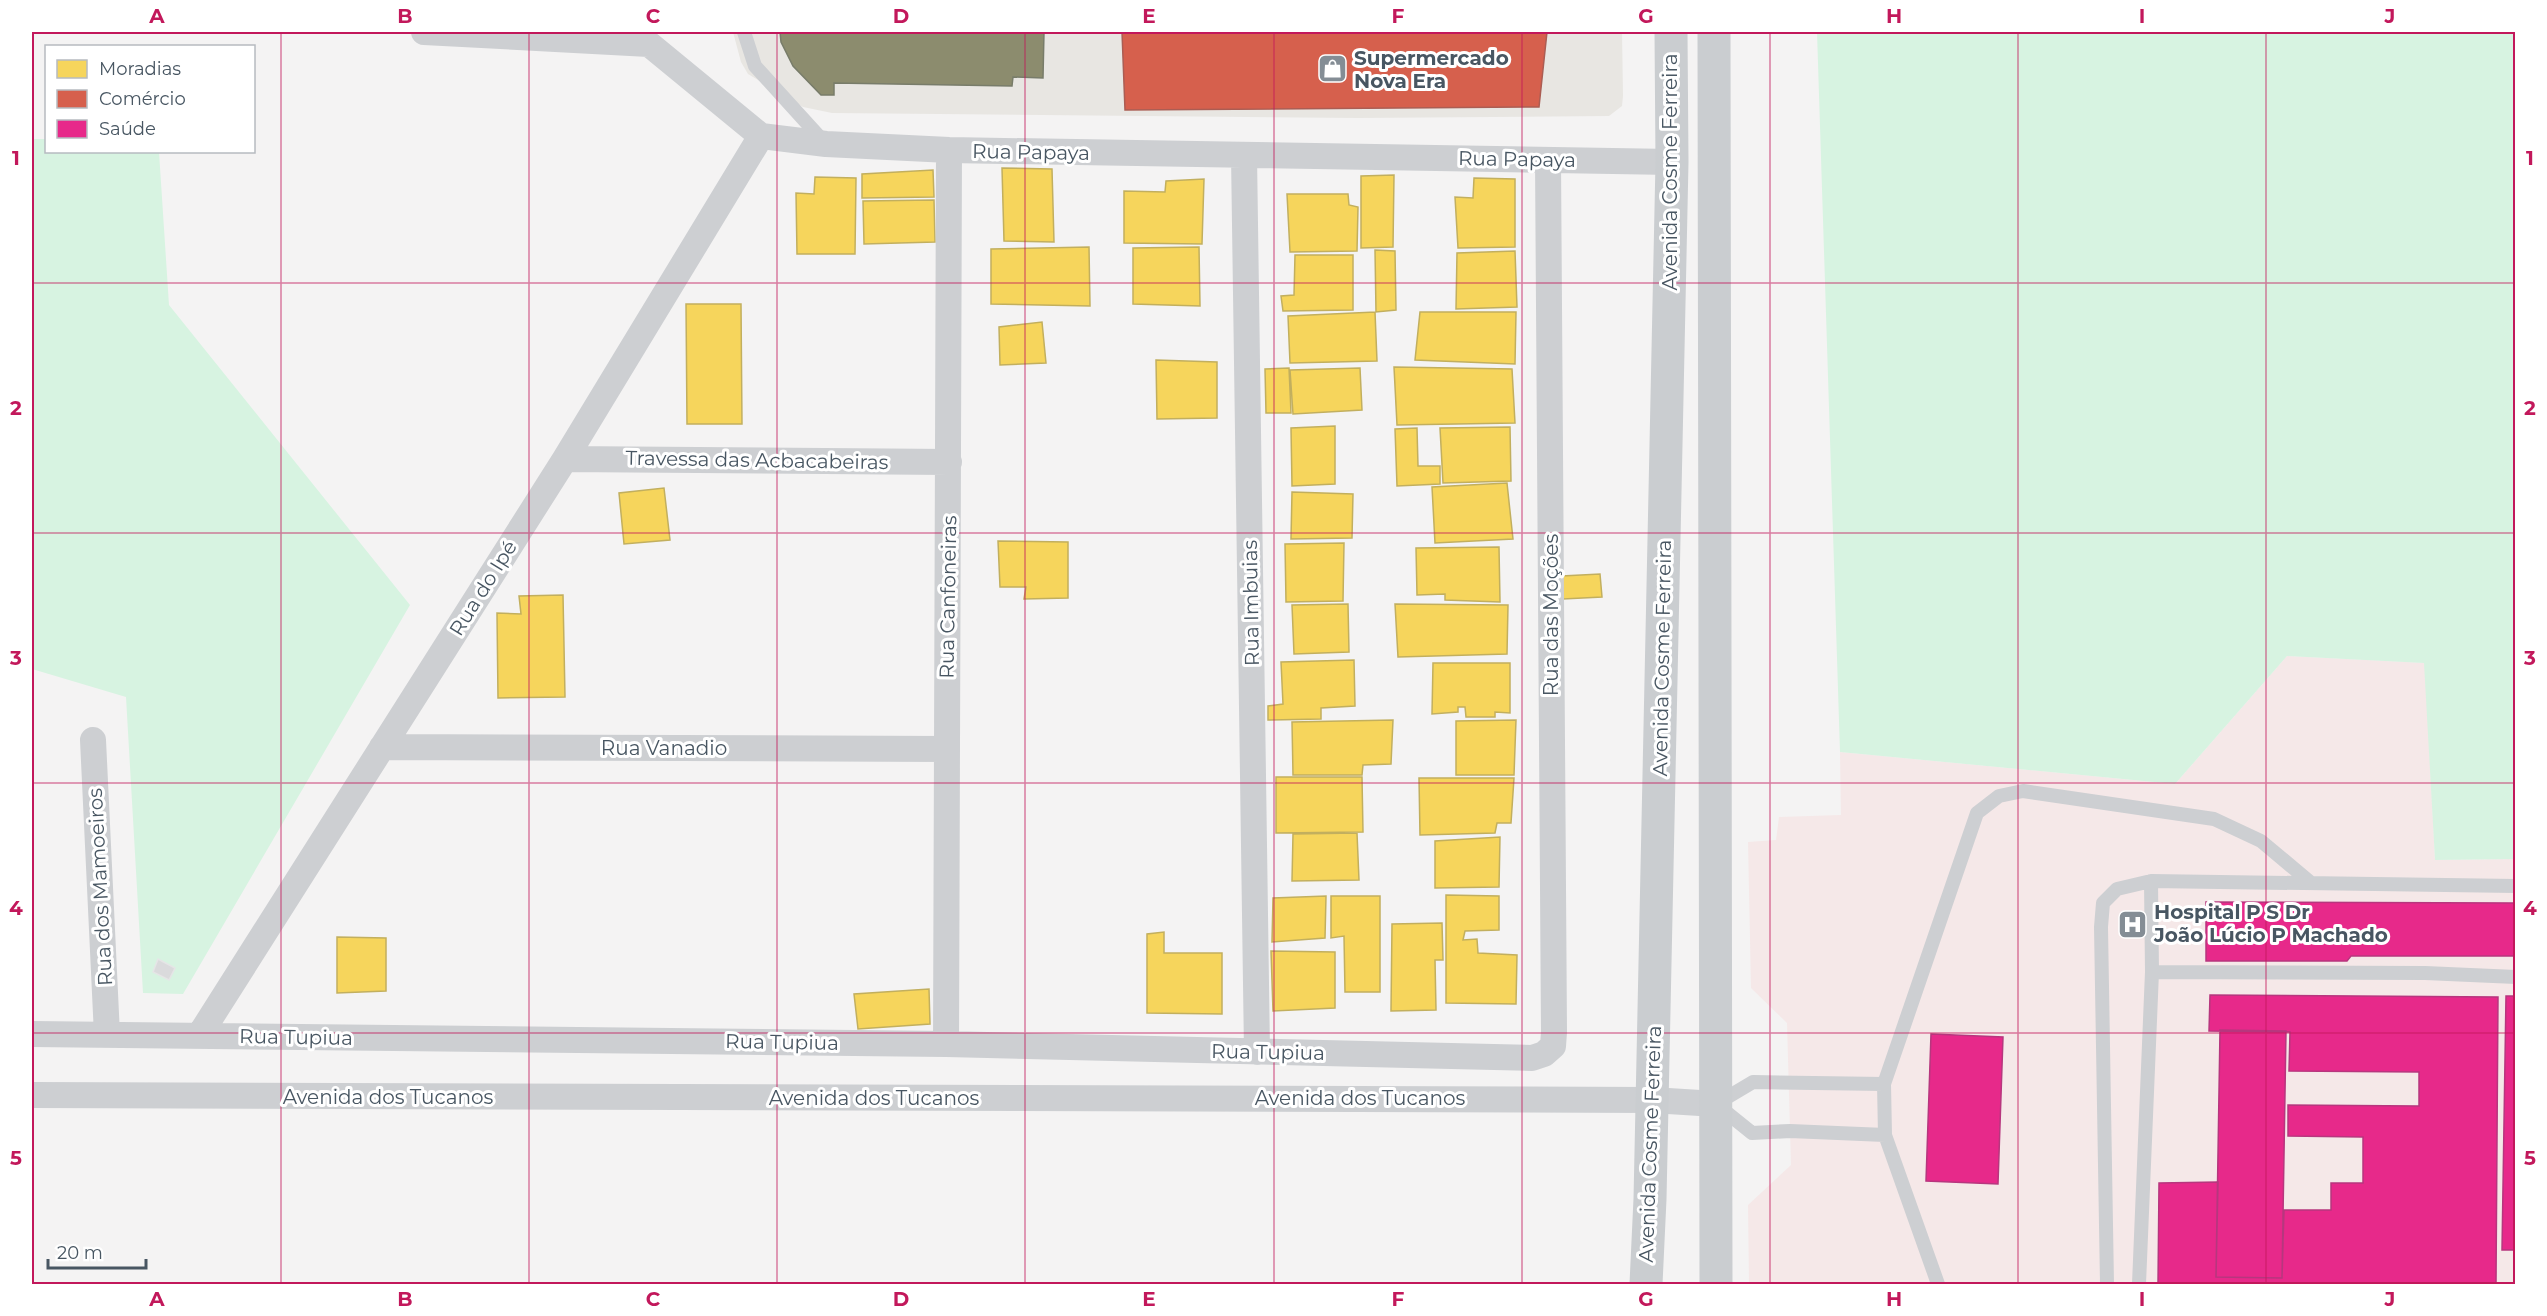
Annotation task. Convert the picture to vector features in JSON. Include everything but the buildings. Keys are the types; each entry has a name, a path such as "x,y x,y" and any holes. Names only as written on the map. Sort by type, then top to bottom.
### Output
{"main road":[{"name":"Avenida Cosme Ferreira","path":"1646,1284 1672,162 1671,32"},
{"path":"1714,32 1716,1104 1714,1205 1716,1284"}],"street":[{"path":"424,32 649,38 761,136"},
{"name":"Rua Papaya","path":"761,136 826,144 948,150 1672,162"},
{"name":"Rua do Ipé","path":"199,1036 565,459 761,136"},
{"name":"Rua Canfoneiras","path":"946,1044 948,150"},
{"name":"Rua Imbuias","path":"1244,155 1257,1052"},
{"name":"Rua das Moções","path":"1532,1058 1544,1054 1553,1046 1554,1032 1548,160"},
{"name":"Travessa das Acbacabeiras","path":"565,459 949,462"},
{"name":"Rua dos Mamoeiros","path":"93,740 107,1035"},
{"name":"Rua Vanadio","path":"382,747 946,749"},
{"name":"Rua Tupiua","path":"32,1034 946,1044 1532,1058"},
{"name":"Avenida dos Tucanos","path":"32,1095 1652,1100 1716,1104"}],"lane":[{"path":"744,32 755,66 826,144"},
{"path":"1938,1284 1885,1135 1884,1084 1977,813 1999,796 2023,791 2214,819 2261,841 2310,882"},
{"path":"2139,1284 2152,972 2151,881"},
{"path":"2108,1284 2103,903 2117,889 2151,881 2516,886"},
{"path":"2152,972 2425,973 2516,977"},
{"path":"1884,1084 1753,1082 1716,1104 1752,1133 1790,1131 1885,1135"}],"shaded area":[{"path":"733,32 1622,32 1623,96 1622,106 1609,116 1358,118 832,113 803,107 748,74 741,62"},
{"name":"Hospital P S Dr João Lúcio P Machado","path":"2287,656 2425,663 2435,860 2515,859 2515,1284 1749,1284 1748,1205 1791,1165 1787,1023 1751,988 1748,842 1776,840 1779,817 1841,815 1840,752 2175,784"}],"green space":[{"path":"1817,32 2515,32 2515,859 2435,860 2424,663 2287,656 2175,784 1840,752"},
{"path":"32,139 45,139 45,153 159,153 169,305 410,605 183,994 143,993 126,697 32,669"}],"place":[{"name":"Supermercado Nova Era","path":"1333,69"},
{"name":"Hospital P S Dr João Lúcio P Machado","path":"2133,924"}]}
